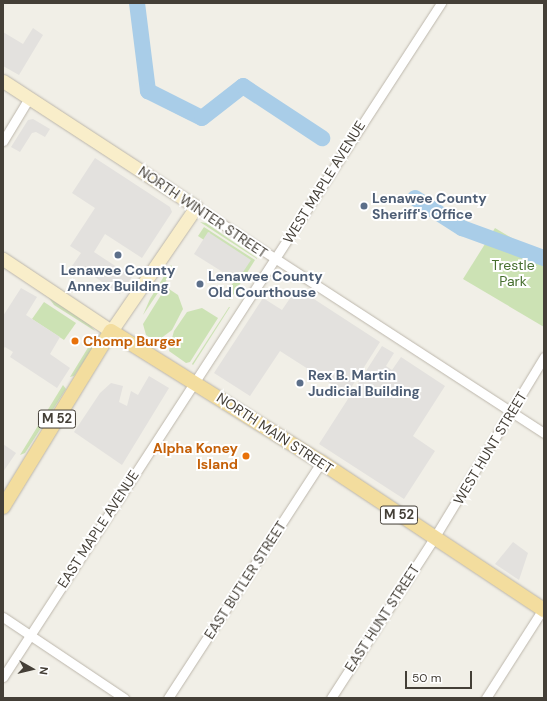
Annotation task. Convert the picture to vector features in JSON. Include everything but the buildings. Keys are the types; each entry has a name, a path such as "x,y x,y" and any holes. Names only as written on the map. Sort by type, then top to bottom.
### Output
{"main road":[{"name":"NORTH MAIN STREET","path":"111,331 194,381 322,462 544,610"},
{"name":"M 52","path":"3,507 111,331"}],"street":[{"name":"WEST MAPLE AVENUE","path":"194,381 275,260 441,3"},
{"name":"NORTH WINTER STREET","path":"3,81 275,260 544,433"},
{"path":"3,141 29,98"},
{"path":"111,331 196,207"},
{"name":"NORTH MAIN STREET","path":"3,259 111,331"},
{"name":"WEST HUNT STREET","path":"434,538 512,412 544,357"},
{"name":"EAST MAPLE AVENUE","path":"3,677 194,381"},
{"name":"EAST BUTLER STREET","path":"168,698 322,462"},
{"name":"EAST HUNT STREET","path":"331,698 434,538"},
{"path":"486,698 544,610"},
{"path":"3,617 124,698"}],"green space":[{"path":"200,222 206,223 257,259"},
{"path":"204,227 255,260 230,300 224,296 235,280 237,281 209,232 204,240 198,236"},
{"name":"Trestle Park","path":"495,228 544,257 544,327 463,279"},
{"path":"171,265 174,269 143,315 150,299"},
{"path":"166,287 178,295 183,309 172,330 156,342 146,335 143,324"},
{"path":"49,298 89,324 95,331 54,305"},
{"path":"44,302 76,323 64,340 32,319"},
{"path":"230,307 193,365 192,364"},
{"path":"202,308 218,318 190,362 186,363 169,351 174,331 187,312"},
{"path":"89,346 93,348 74,376 70,377"},
{"path":"63,385 66,389 25,453 20,455"}],"shaded area":[{"path":"33,28 43,35 19,75 3,66 3,32 23,44"},
{"path":"33,119 50,129 45,137 36,132 32,133 20,152 11,147 28,120"},
{"path":"95,158 170,207 172,212 142,258 105,234 94,252 132,277 120,294 86,271 72,266 81,253 70,246 95,208 72,193"},
{"path":"208,232 251,260 237,281 194,254"},
{"path":"21,288 37,297 26,315 60,337 50,354 70,368 57,388 10,357 13,352 5,347 3,349 3,316"},
{"path":"297,288 380,342 347,394 280,351 250,396 214,373 263,298 282,310"},
{"path":"382,346 394,353 386,366 392,370 401,357 445,386 413,436 435,451 404,499 319,444"},
{"path":"149,376 169,388 122,465 74,432 100,393 111,383 123,386 119,402 127,406 131,391 138,395"},
{"path":"3,444 16,453 3,472"},
{"path":"513,542 528,553 519,580 495,564"}],"waterway":[{"path":"137,3 148,91 202,118 243,86 322,138"},
{"path":"415,198 462,228 544,258"}],"place":[{"name":"Lenawee County Sheriff's Office","path":"364,206"},
{"name":"Lenawee County Annex Building","path":"118,255"},
{"name":"Lenawee County Old Courthouse","path":"200,284"},
{"name":"Chomp Burger","path":"75,341"},
{"name":"Rex B. Martin Judicial Building","path":"300,383"},
{"name":"Alpha Koney Island","path":"246,456"}]}
